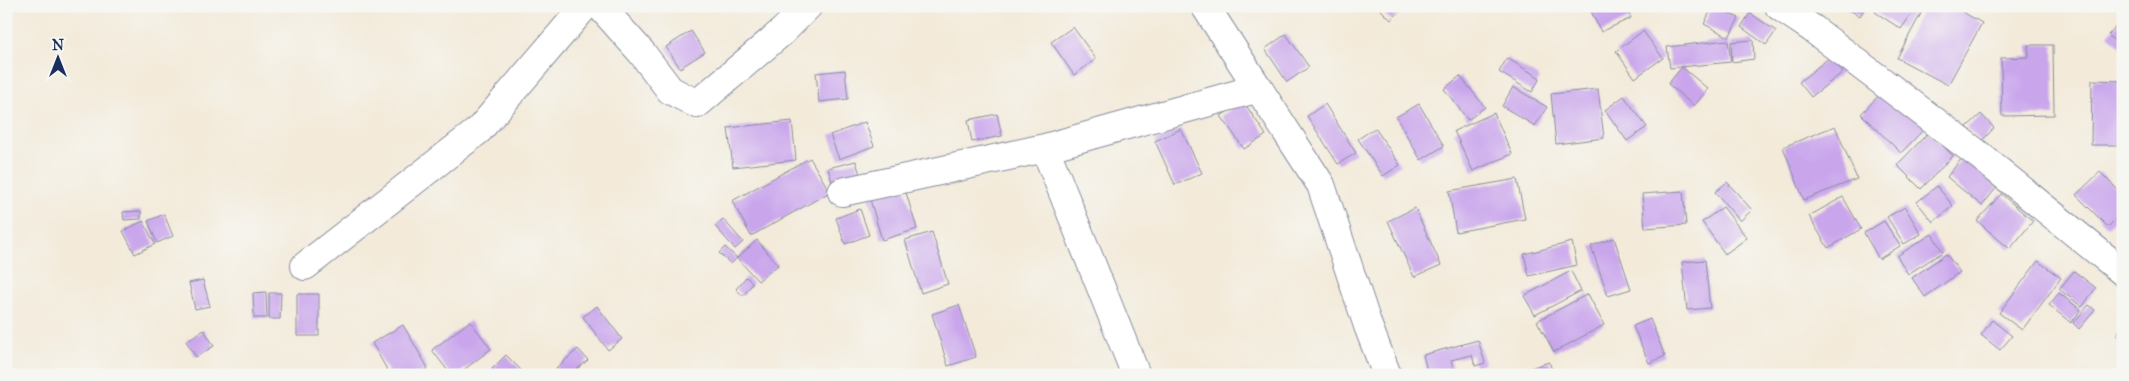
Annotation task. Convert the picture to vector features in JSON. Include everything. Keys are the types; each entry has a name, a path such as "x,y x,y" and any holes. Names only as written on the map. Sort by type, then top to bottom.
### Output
{"street":[{"path":"306,266 478,130 585,6"},
{"path":"600,6 642,53 670,90 697,104 783,31 808,6"},
{"path":"1205,6 1321,185 1368,326 1387,375"},
{"path":"1779,6 1813,29 1979,156 2123,272"},
{"path":"842,192 1045,148 1259,88"},
{"path":"1045,148 1136,375"}],"building":[{"path":"1377,6 1405,6 1391,20"},
{"path":"1596,6 1625,6 1631,18 1601,32 1590,9"},
{"path":"1713,6 1739,18 1729,37 1704,24"},
{"path":"1843,6 1866,6 1860,16"},
{"path":"1879,6 1917,6 1901,29 1875,12"},
{"path":"1925,6 1952,6 1982,23 1948,85 1897,58"},
{"path":"1750,13 1776,31 1766,45 1741,27"},
{"path":"2123,19 2123,48 2108,35"},
{"path":"1073,27 1096,59 1074,75 1051,42"},
{"path":"691,31 705,52 680,68 666,47"},
{"path":"1643,31 1663,58 1635,78 1616,51"},
{"path":"1286,34 1309,67 1287,82 1265,49"},
{"path":"1728,40 1731,62 1670,68 1667,47"},
{"path":"1753,40 1754,59 1732,62 1731,42"},
{"path":"2028,45 2053,45 2054,115 2002,116 2001,58 2029,57"},
{"path":"1830,57 1843,72 1811,97 1799,82"},
{"path":"1507,58 1540,78 1532,92 1499,72"},
{"path":"1682,67 1708,89 1694,106 1668,84"},
{"path":"845,70 848,99 819,102 816,73"},
{"path":"1460,76 1485,107 1468,120 1444,89"},
{"path":"2092,80 2123,81 2123,145 2091,145"},
{"path":"1513,87 1547,107 1535,126 1502,106"},
{"path":"1887,87 1927,126 1901,153 1861,114"},
{"path":"1598,89 1604,138 1556,144 1551,94"},
{"path":"1624,96 1647,127 1627,141 1605,110"},
{"path":"1243,101 1266,135 1244,149 1221,116"},
{"path":"1325,104 1356,153 1338,164 1307,116"},
{"path":"1419,104 1444,146 1421,160 1396,117"},
{"path":"1494,113 1512,154 1473,171 1454,131"},
{"path":"997,114 1002,136 972,142 968,120"},
{"path":"1981,114 1994,128 1981,142 1967,127"},
{"path":"792,121 796,160 733,167 728,128"},
{"path":"865,122 874,146 839,159 830,135"},
{"path":"1835,126 1857,179 1804,200 1783,147"},
{"path":"1375,128 1400,165 1383,176 1358,139"},
{"path":"1181,129 1202,173 1175,185 1155,141"},
{"path":"1929,132 1953,156 1921,189 1897,165"},
{"path":"810,158 830,192 751,236 732,201"},
{"path":"1962,158 1997,187 1982,206 1947,177"},
{"path":"856,161 860,175 832,182 828,168"},
{"path":"2100,172 2123,195 2123,212 2108,227 2076,195"},
{"path":"1517,179 1525,219 1456,232 1449,191"},
{"path":"1727,182 1752,210 1740,221 1715,192"},
{"path":"904,186 917,229 882,240 869,196"},
{"path":"1937,186 1953,206 1933,222 1917,202"},
{"path":"1683,191 1686,225 1645,228 1642,194"},
{"path":"2001,194 2033,221 2010,249 1977,221"},
{"path":"1843,197 1861,229 1828,248 1809,216"},
{"path":"1723,207 1747,238 1725,254 1702,222"},
{"path":"1905,207 1921,234 1904,244 1887,217"},
{"path":"1415,208 1441,265 1414,277 1388,221"},
{"path":"860,209 869,235 845,244 836,218"},
{"path":"141,211 141,219 124,220 123,212"},
{"path":"164,214 173,236 157,243 148,221"},
{"path":"723,219 743,242 735,249 715,226"},
{"path":"143,221 155,244 135,254 123,231"},
{"path":"1884,221 1900,246 1879,259 1864,233"},
{"path":"932,232 948,284 921,293 905,240"},
{"path":"1932,234 1943,252 1908,274 1897,256"},
{"path":"1614,238 1631,289 1608,296 1591,246"},
{"path":"757,240 778,265 758,281 737,258"},
{"path":"1572,242 1577,265 1529,276 1524,254"},
{"path":"725,247 737,258 731,264 719,253"},
{"path":"1946,254 1960,272 1925,297 1912,278"},
{"path":"1705,260 1710,308 1687,310 1682,262"},
{"path":"2038,261 2061,278 2022,330 1999,313"},
{"path":"1571,271 1581,291 1535,315 1524,296"},
{"path":"2074,271 2096,288 2082,307 2059,289"},
{"path":"746,277 753,283 743,296 736,289"},
{"path":"203,280 210,306 195,309 189,283"},
{"path":"266,292 267,318 254,318 253,293"},
{"path":"269,293 281,293 280,319 269,319"},
{"path":"2059,293 2081,310 2071,323 2049,305"},
{"path":"297,294 319,294 319,336 297,336"},
{"path":"1588,294 1604,325 1554,352 1537,321"},
{"path":"959,305 976,357 948,366 932,314"},
{"path":"2089,305 2095,310 2079,329 2073,323"},
{"path":"597,306 622,339 608,350 583,317"},
{"path":"1650,319 1665,356 1649,363 1633,326"},
{"path":"1992,320 2012,336 2000,350 1981,335"},
{"path":"470,321 491,349 457,375 451,375 432,350"},
{"path":"403,325 428,368 417,375 390,375 372,343"},
{"path":"2123,327 2123,341 2116,335"},
{"path":"204,330 214,346 196,357 186,341"},
{"path":"1478,340 1485,363 1475,366 1472,355 1451,360 1454,372 1442,375 1428,375 1423,355"},
{"path":"578,349 588,360 570,375 562,375 556,368"},
{"path":"506,355 526,375 498,375 492,369"},
{"path":"1549,362 1554,375 1519,375 1518,372"}]}
